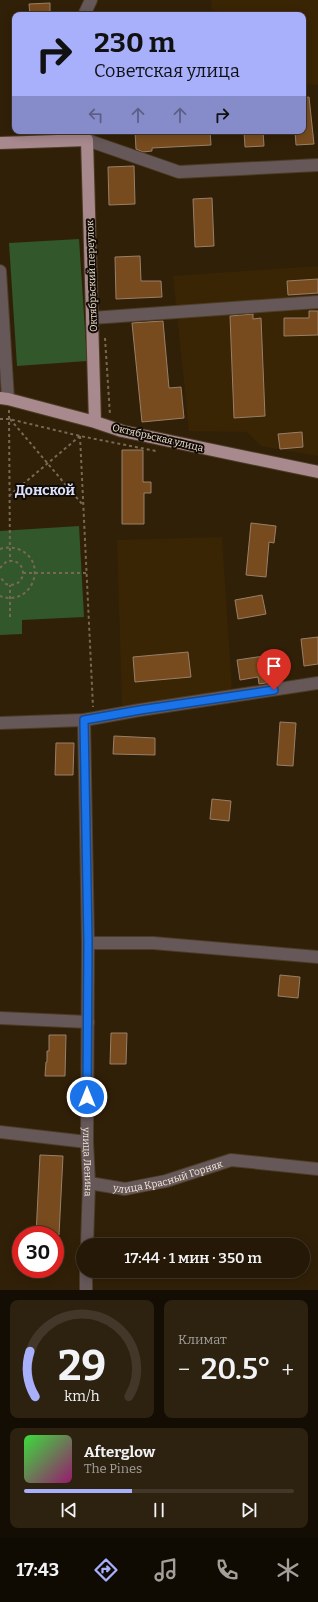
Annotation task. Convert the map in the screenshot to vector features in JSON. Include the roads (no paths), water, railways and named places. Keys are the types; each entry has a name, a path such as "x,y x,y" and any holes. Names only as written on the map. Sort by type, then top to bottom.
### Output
{"main road":[{"path":"0,144 87,135"},
{"name":"Октябрьский переулок","path":"87,135 98,317 95,422"},
{"name":"Октябрьская улица","path":"4,398 122,430 318,472"}],"street":[{"path":"85,12 91,0"},
{"path":"87,135 179,172 318,165"},
{"path":"0,271 4,398"},
{"path":"98,317 318,302"},
{"path":"0,723 89,719 318,683"},
{"name":"улица Ленина","path":"87,1238 89,1183 87,1142 89,719"},
{"path":"88,943 153,943 318,957"},
{"path":"0,1018 88,1022"},
{"path":"0,1132 87,1142"},
{"name":"улица Красный Горняк","path":"89,1183 125,1189 166,1180 232,1160 318,1169"},
{"path":"86,1278 86,1290"}],"district":[{"name":"Донской","path":"45,490"}]}
